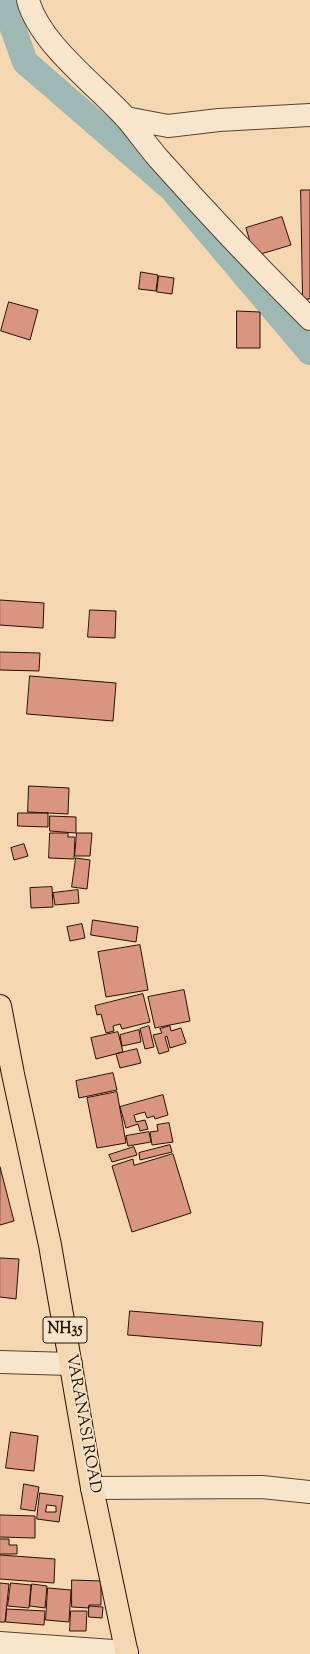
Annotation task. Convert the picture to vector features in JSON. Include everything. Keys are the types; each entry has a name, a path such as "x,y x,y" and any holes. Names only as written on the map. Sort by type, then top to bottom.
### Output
{"highway":[{"name":"VARANASI ROAD","path":"0,1006 50,1245 92,1488 127,1653"}],"street":[{"path":"28,0 31,10 46,37 126,118 163,163 269,278 310,319"},
{"path":"126,118 168,126 219,120 310,115"},
{"path":"0,1362 71,1364"},
{"path":"92,1488 262,1487 310,1492"},
{"path":"0,1643 127,1653"}],"building":[{"path":"301,190 310,190 310,299 303,299"},
{"path":"282,217 291,245 254,256 246,228"},
{"path":"141,272 158,275 156,291 139,289"},
{"path":"159,276 174,278 172,294 157,292"},
{"path":"9,302 38,310 30,340 1,331"},
{"path":"237,311 260,312 260,348 237,348"},
{"path":"0,600 44,603 43,628 0,625"},
{"path":"90,610 116,611 115,638 88,637"},
{"path":"0,652 40,653 39,671 0,670"},
{"path":"30,676 116,683 113,721 27,714"},
{"path":"29,786 69,788 68,814 28,812"},
{"path":"18,813 48,813 48,827 18,826"},
{"path":"50,816 76,817 76,833 50,831"},
{"path":"50,833 68,833 68,837 75,837 74,859 49,858"},
{"path":"77,833 92,833 90,856 75,856"},
{"path":"24,844 28,856 14,860 11,848"},
{"path":"76,858 90,860 87,889 72,887"},
{"path":"52,887 53,907 31,908 30,888"},
{"path":"78,890 79,903 55,905 53,893"},
{"path":"93,920 138,927 136,942 91,935"},
{"path":"82,924 85,938 70,941 67,927"},
{"path":"140,945 148,990 106,997 98,952"},
{"path":"184,990 190,1021 155,1028 148,997"},
{"path":"143,994 150,1022 122,1029 120,1024 113,1026 114,1031 106,1033 101,1014 97,1015 95,1006"},
{"path":"149,1026 154,1047 145,1049 140,1029"},
{"path":"170,1026 171,1031 181,1028 186,1043 170,1048 167,1036 165,1037 169,1051 159,1054 153,1035 162,1033 160,1029"},
{"path":"139,1030 141,1042 122,1046 120,1035"},
{"path":"118,1032 123,1052 96,1059 91,1038"},
{"path":"137,1049 141,1063 120,1068 116,1054"},
{"path":"113,1073 117,1090 79,1098 76,1081"},
{"path":"117,1092 126,1143 97,1148 87,1098"},
{"path":"163,1095 168,1115 155,1119 154,1116 147,1118 145,1112 134,1115 136,1122 145,1120 148,1129 140,1131 138,1124 126,1128 120,1107"},
{"path":"169,1123 173,1142 152,1145 150,1132 158,1131 157,1125"},
{"path":"149,1132 151,1142 128,1146 126,1136"},
{"path":"170,1145 172,1152 140,1160 139,1153"},
{"path":"134,1147 137,1155 112,1162 109,1155"},
{"path":"173,1154 191,1213 132,1232 112,1166 133,1159 134,1165"},
{"path":"0,1167 14,1221 0,1225"},
{"path":"0,1258 19,1259 16,1299 0,1297"},
{"path":"130,1311 263,1322 261,1346 128,1335"},
{"path":"11,1432 38,1436 34,1471 6,1468"},
{"path":"24,1484 39,1487 35,1511 21,1509"},
{"path":"40,1493 63,1496 59,1522 37,1519","holes":["47,1505 56,1506 56,1512 46,1512"]},
{"path":"0,1515 35,1516 35,1538 0,1537"},
{"path":"0,1539 9,1539 9,1545 17,1545 17,1554 0,1554"},
{"path":"0,1555 55,1559 54,1583 0,1579"},
{"path":"72,1580 101,1581 101,1605 89,1605 89,1608 72,1607"},
{"path":"0,1583 9,1584 5,1622 0,1622"},
{"path":"11,1583 31,1585 29,1608 8,1606"},
{"path":"32,1584 47,1586 45,1608 30,1606"},
{"path":"48,1588 71,1590 69,1622 46,1620"},
{"path":"89,1606 103,1607 102,1618 89,1617"},
{"path":"7,1609 45,1611 44,1625 6,1622"},
{"path":"71,1611 87,1611 86,1631 70,1631"}],"waterway":[{"path":"3,0 25,62 173,190 310,352"}]}
